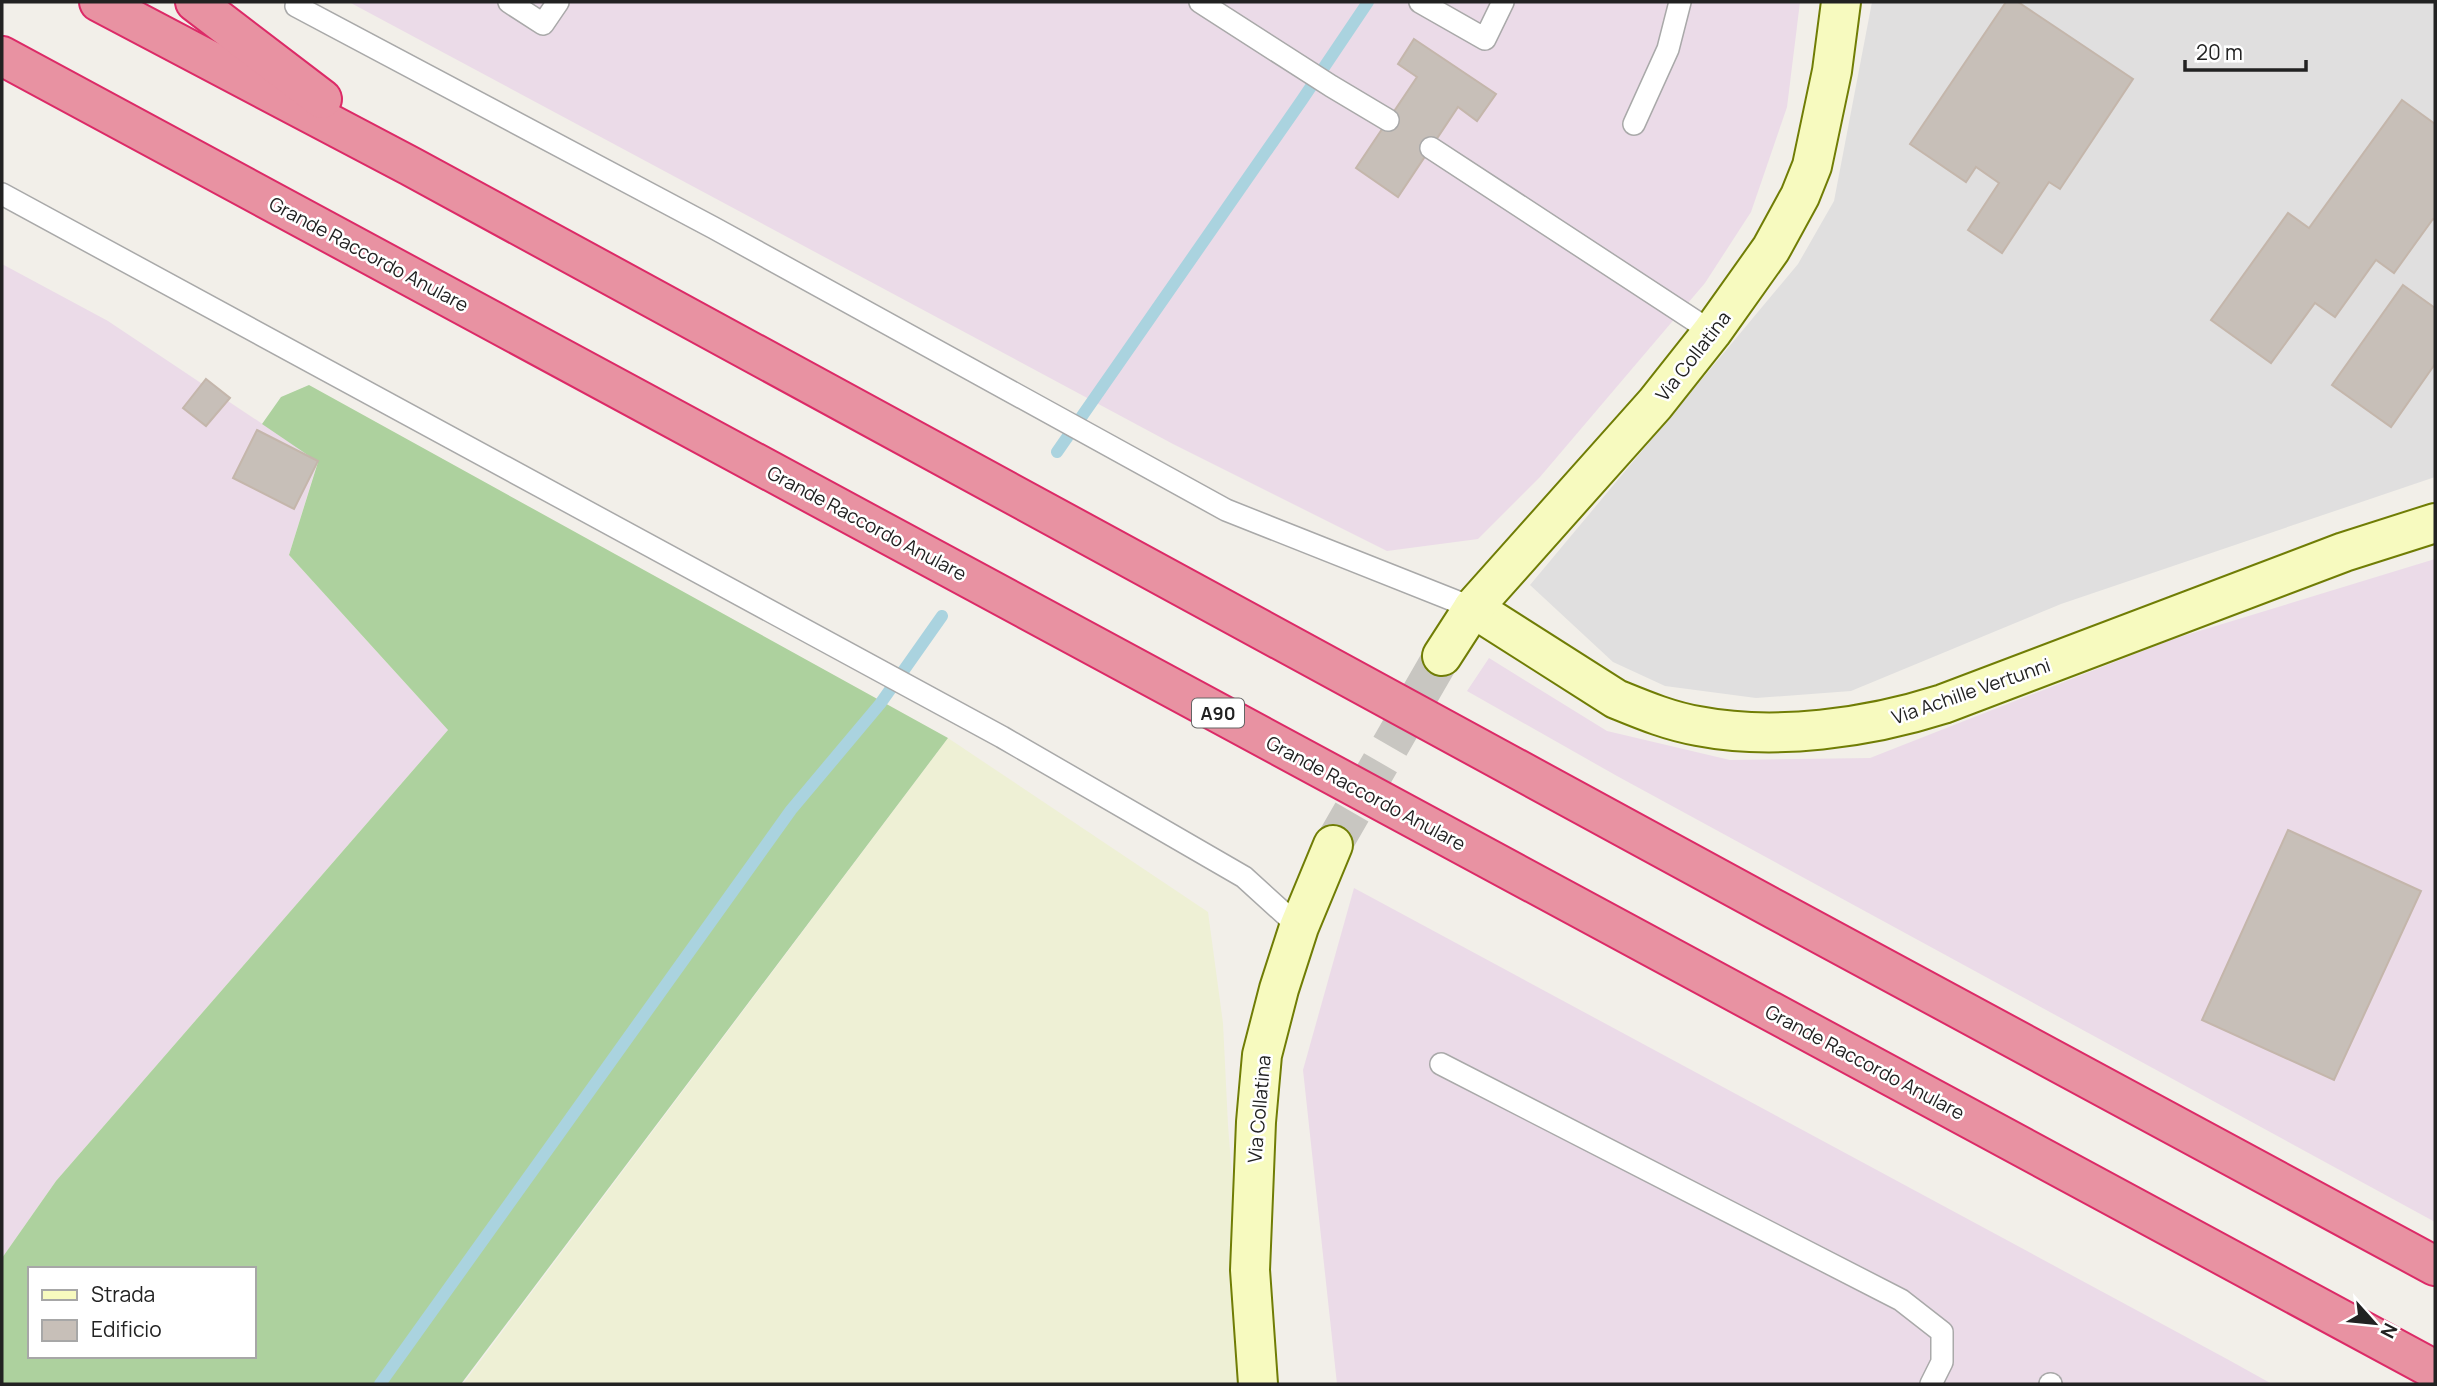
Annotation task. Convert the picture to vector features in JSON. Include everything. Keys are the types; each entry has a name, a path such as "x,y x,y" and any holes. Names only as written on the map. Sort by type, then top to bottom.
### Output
{"highway":[{"path":"99,2 410,166 1764,904 2435,1266"},
{"path":"195,2 410,166"},
{"name":"Grande Raccordo Anulare","path":"2,55 2435,1370"}],"street":[{"name":"Via Collatina","path":"1442,656 1473,608 1655,404 1759,268 1800,196 1812,166 1823,122 1841,2"},
{"name":"Via Achille Vertunni","path":"1473,608 1616,699 1642,710 1700,727 1790,732 1902,717 2344,552 2435,523"},
{"name":"Via Collatina","path":"1258,1384 1250,1270 1256,1122 1262,1055 1299,927 1333,845"}],"lane":[{"path":"509,2 543,24 558,2"},
{"path":"1200,2 1388,120"},
{"path":"1420,2 1485,39 1503,2"},
{"path":"1634,124 1668,49 1680,2"},
{"path":"296,6 714,228 1226,510 1473,608"},
{"path":"1431,148 1712,332"},
{"path":"2,194 1002,737 1244,877 1299,927"},
{"path":"1441,1065 1901,1300 1942,1332 1942,1362 1931,1384"}],"shaded area":[{"path":"349,2 1800,2 1787,107 1751,212 1705,283 1540,477 1478,539 1387,551 1173,444"},
{"path":"1872,2 2435,2 2435,477 2061,604 1851,691 1756,698 1665,686 1613,662 1530,585 1798,264 1834,201"},
{"path":"2,264 108,321 318,461 289,555 448,730 56,1181 2,1258"},
{"path":"2435,559 2435,1222 1617,776 1467,691 1489,658 1607,731 1730,760 1870,758 2173,639"},
{"path":"1354,888 2272,1384 1337,1384 1303,1070"}],"green space":[{"path":"309,385 948,738 461,1384 2,1384 2,1258 56,1181 448,730 289,555 318,462 262,424 281,397"},
{"path":"948,738 1208,912 1223,1023 1248,1384 463,1384"}],"building":[{"path":"2006,2 2018,2 2133,79 2060,189 2049,182 2002,253 1968,230 1999,183 1976,167 1966,182 1910,144"},
{"path":"1414,39 1496,94 1477,121 1458,107 1398,197 1356,168 1417,77 1398,64"},
{"path":"2402,100 2435,124 2435,220 2433,219 2394,273 2376,260 2335,317 2315,303 2271,363 2211,320 2288,213 2309,228"},
{"path":"2403,285 2435,308 2435,364 2391,427 2332,385"},
{"path":"206,379 230,398 206,426 183,408"},
{"path":"257,430 318,461 294,509 233,478"},
{"path":"2288,830 2421,891 2334,1080 2202,1020"}],"waterway":[{"path":"1057,452 1368,2"},
{"path":"380,1384 791,810 880,704 942,616"}],"tunnel":[{"path":"1333,845 1442,656"}]}
